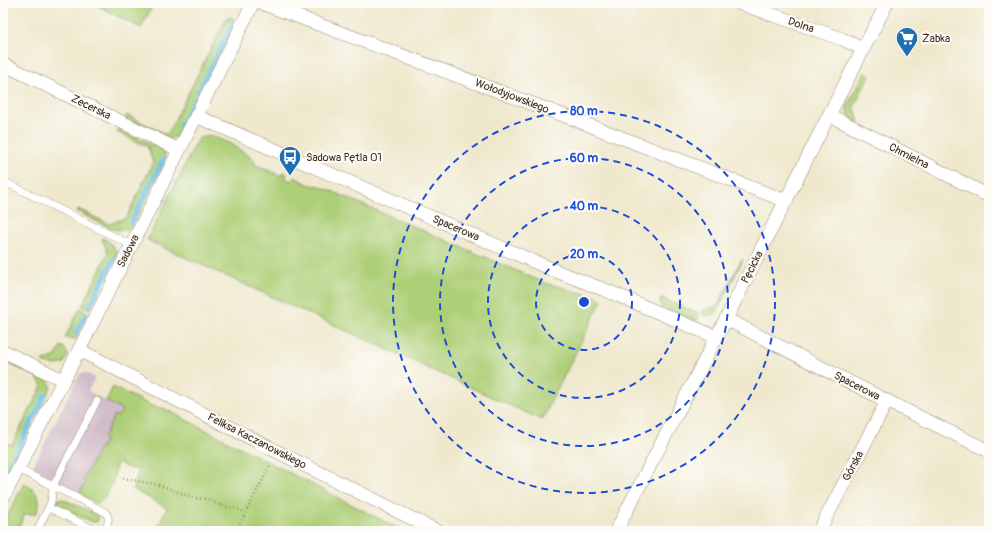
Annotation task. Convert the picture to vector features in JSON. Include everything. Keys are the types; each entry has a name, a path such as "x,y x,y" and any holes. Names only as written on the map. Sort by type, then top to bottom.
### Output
{"street":[{"name":"Sadowa","path":"3,498 253,3"},
{"name":"Wołodyjowskiego","path":"261,3 786,200"},
{"name":"Dolna","path":"739,3 842,39 863,49"},
{"name":"Pęcicka","path":"616,531 887,3"},
{"name":"Zecerska","path":"3,64 179,150"},
{"name":"Chmielna","path":"830,115 989,196"},
{"name":"Spacerowa","path":"196,116 556,271 587,282 716,337"},
{"name":"Spacerowa","path":"726,319 989,451"},
{"name":"Feliksa Kaczanowskiego","path":"79,350 431,530"},
{"path":"3,351 63,380"},
{"name":"Górska","path":"819,531 887,401"}],"lane":[{"path":"3,181 131,245"},
{"path":"37,531 49,508 53,486 97,401"},
{"path":"18,469 105,512 108,521 105,527 100,531"},
{"path":"49,508 97,531"}],"path":[{"path":"236,531 278,452"},
{"path":"123,478 159,485 194,498 208,499 220,505 238,509 246,513"}],"shaded area":[{"path":"80,373 86,373 95,378 88,391 122,410 118,417 115,415 103,438 105,440 83,480 86,482 80,493 32,468"}],"green space":[{"path":"92,3 154,3 141,28"},
{"path":"227,17 231,17 235,21 235,25 178,136 168,139 125,119 127,115 167,135"},
{"path":"865,73 870,75 854,106 859,121 857,124 850,117 847,107"},
{"path":"119,128 162,149 166,161 132,227 117,230 97,222 77,211 78,209 109,224 126,218 153,163 148,147 117,132"},
{"path":"209,135 231,144 255,160 254,164 281,176 283,172 287,174 285,178 292,181 294,177 310,185 320,186 545,283 594,296 602,300 542,420 147,240 198,139"},
{"path":"102,238 112,245 118,256 90,309 82,306 108,253"},
{"path":"742,259 743,260 716,313 705,316 702,314 703,311 718,305"},
{"path":"661,298 698,313 699,316 697,321 662,307 660,301"},
{"path":"80,308 89,313 76,339 65,338"},
{"path":"61,346 68,355 64,363 53,365 42,362 56,356"},
{"path":"3,360 45,379 50,383 51,387 3,483 3,441 12,445 42,386 36,376"},
{"path":"113,387 154,407 163,408 403,531 156,531 167,508 134,490 138,469 132,469 118,462 115,469 113,482 106,496 99,503 96,503 80,493 85,482 83,480 105,440 103,438 115,415 118,417 122,410 106,401"},
{"path":"24,483 38,496 39,503 36,514 25,514 17,531 3,531 3,525"},
{"path":"58,499 62,499 98,515 97,522 93,522 58,506"}],"waterway":[{"path":"198,92 233,24"},
{"path":"181,125 195,99"},
{"path":"131,223 163,160"},
{"path":"90,306 114,259"},
{"path":"76,333 85,316"},
{"path":"3,479 45,395"}],"place":[{"name":"Żabka","path":"907,58"},
{"name":"Sadowa Pętla 01","path":"290,176"}]}
